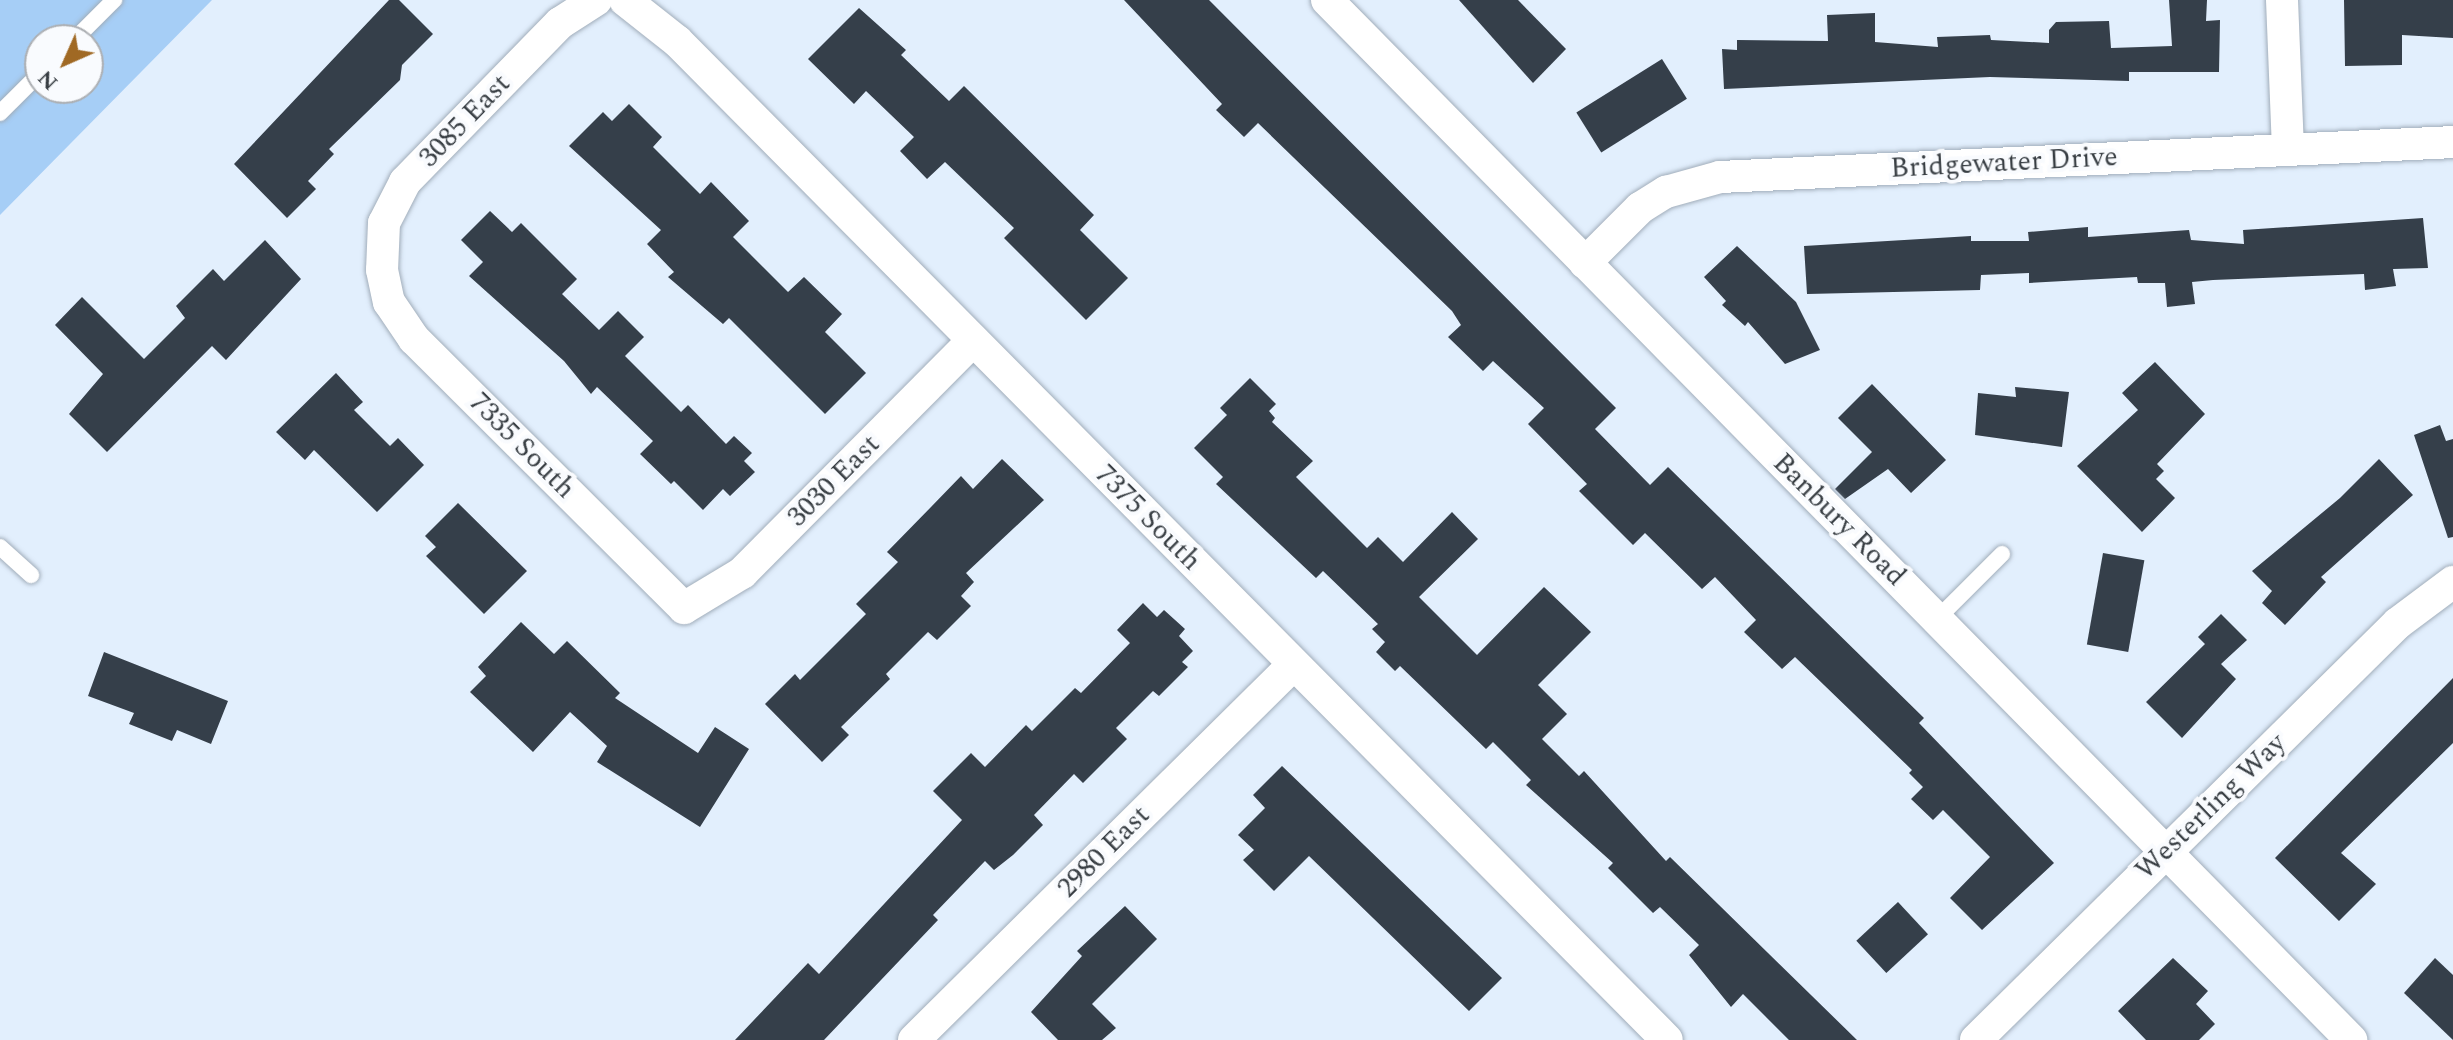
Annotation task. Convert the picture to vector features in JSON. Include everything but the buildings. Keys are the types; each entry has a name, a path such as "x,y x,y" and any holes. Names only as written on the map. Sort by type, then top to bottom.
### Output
{"street":[{"name":"3085 East","path":"382,270 384,223 405,182 560,23 596,0"},
{"name":"7375 South","path":"625,0 677,41 1667,1040"},
{"name":"Banbury Road","path":"1327,0 2351,1040"},
{"path":"2282,0 2288,149"},
{"name":"Bridgewater Drive","path":"1585,263 1640,208 1692,181 2453,142"},
{"name":"7335 South","path":"382,270 389,302 414,339 684,608"},
{"name":"3030 East","path":"684,608 742,573 973,340"},
{"name":"Westerling Way","path":"1976,1040 2398,623 2453,582"},
{"name":"2980 East","path":"927,1036 1293,665"}],"lane":[{"path":"90,24 114,0"},
{"path":"0,113 24,89"},
{"path":"0,547 31,575"},
{"path":"1937,619 2002,554"}],"shaded area":[{"path":"0,0 212,0 0,215"}]}
